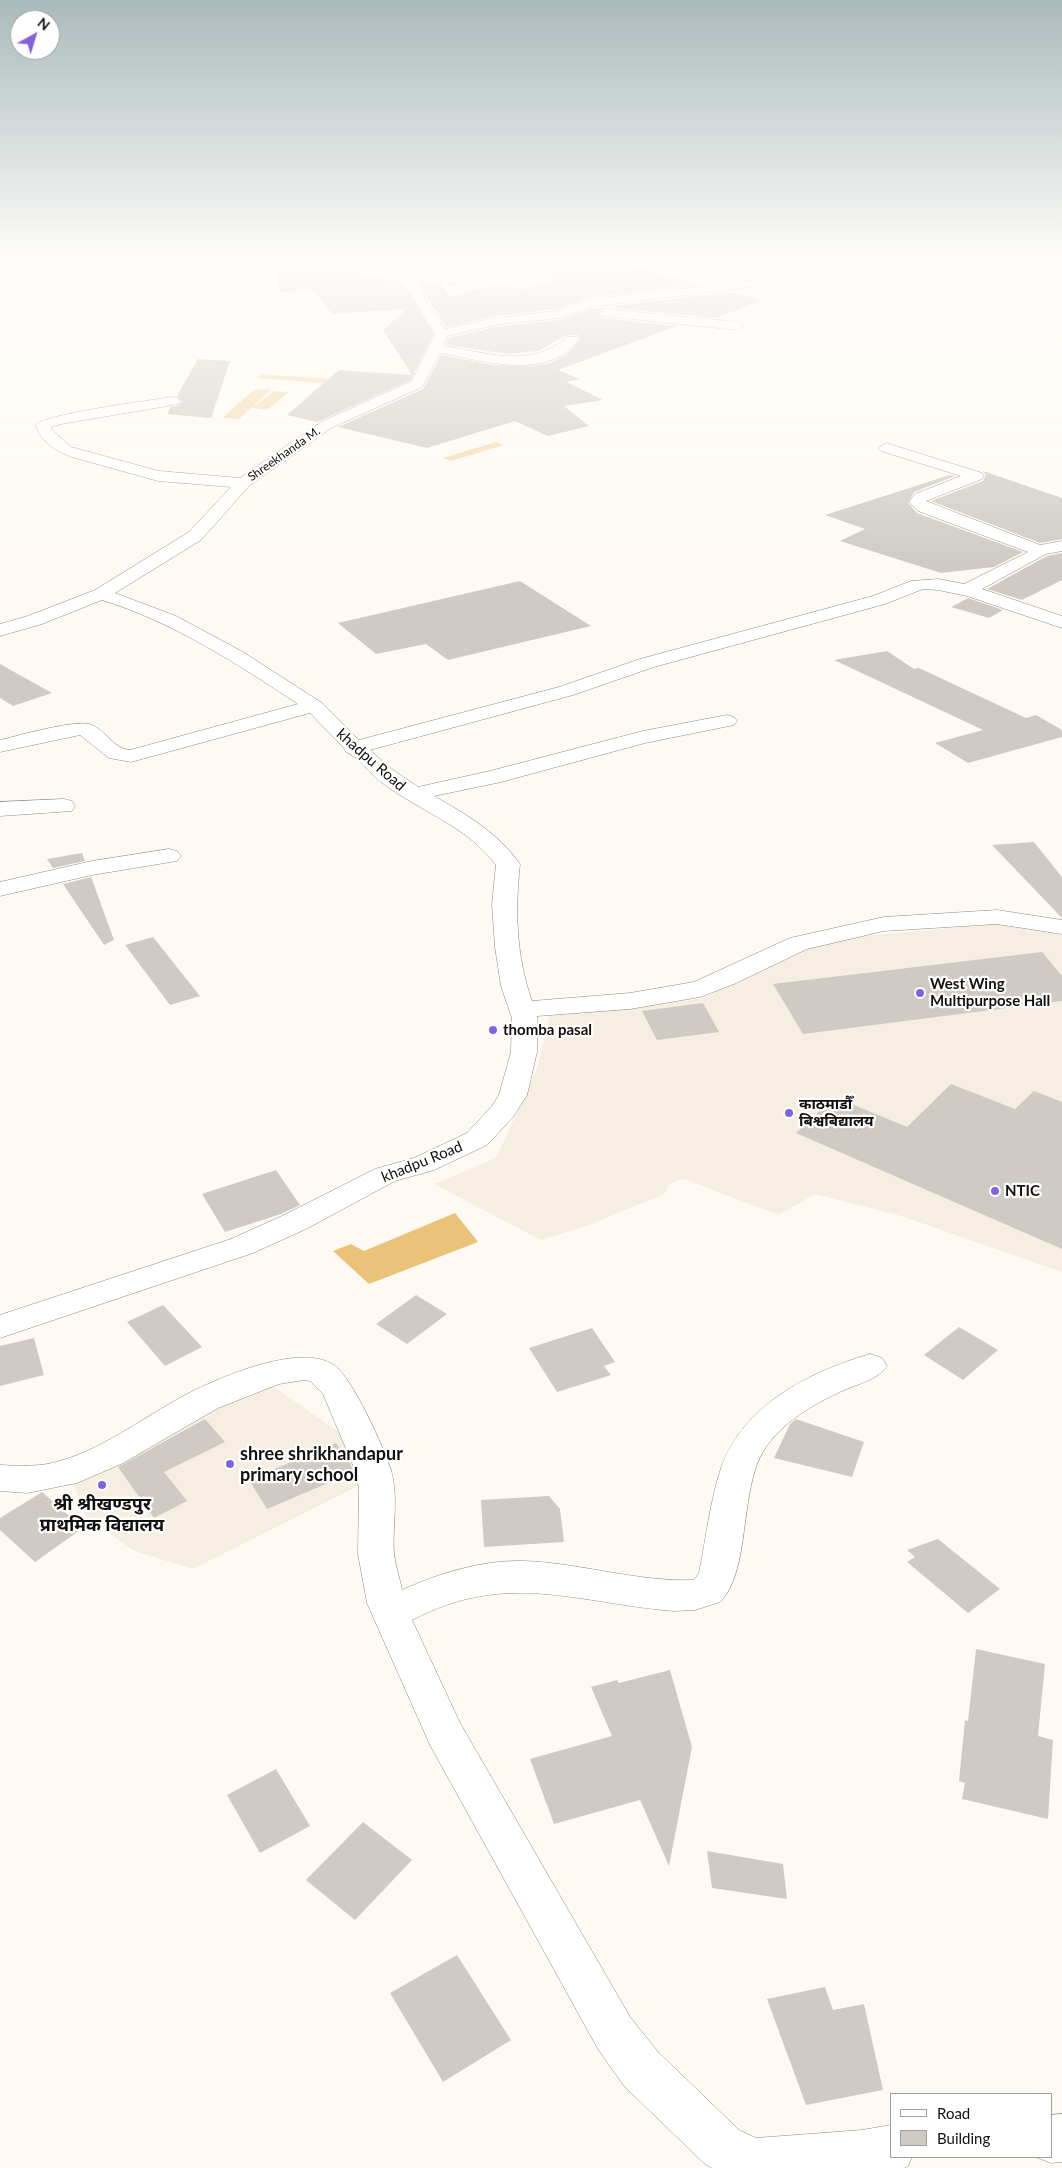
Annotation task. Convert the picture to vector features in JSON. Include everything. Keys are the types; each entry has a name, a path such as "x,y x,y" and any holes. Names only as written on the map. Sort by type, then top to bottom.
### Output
{"street":[{"name":"Shreekhanda M.","path":"0,630 35,620 101,594 196,536 244,483 326,425 417,384 427,365"},
{"path":"172,401 48,422 43,425 44,430 66,450 151,474 180,479 244,483"},
{"path":"886,448 976,476 921,497 917,502 924,508 1038,550 1062,546"},
{"path":"965,590 1033,556 1039,552 1038,550"},
{"path":"353,748 566,691 647,663 879,600 912,586 942,585 965,590 1062,622"},
{"name":"khadpu Road","path":"0,1327 170,1272 249,1244 385,1175 424,1164 477,1139 503,1111 513,1095 524,1052 523,1009 514,986 507,947 504,904 508,864 491,843 457,820 411,795 353,748 313,706 250,664 200,636 128,602 101,594"},
{"path":"0,746 83,728 89,731 113,754 121,757 132,756 313,706"},
{"path":"411,795 468,783 643,738 727,722"},
{"path":"0,809 64,806"},
{"path":"0,889 92,868 169,856"},
{"path":"523,1009 630,1001 700,989 725,980 800,943 884,924 997,917 1062,927"},
{"path":"390,1613 420,1597 463,1582 524,1576 566,1580 641,1593 690,1597 708,1591 718,1574 739,1466 754,1438 787,1407 802,1396 870,1366"},
{"path":"0,1478 27,1480 65,1474 111,1454 206,1399 258,1378 296,1370 314,1370 322,1373 336,1388 373,1470 377,1489 377,1562 384,1594 390,1613 444,1733 614,2033 640,2069 722,2147 746,2166 862,2154 890,2149"}],"shaded area":[{"path":"260,374 360,381 358,386 257,378"},
{"path":"255,389 271,390 239,419 222,418"},
{"path":"274,391 289,392 267,410 252,408"},
{"path":"496,442 504,445 451,461 443,458"},
{"name":"काठमाडौँ बिश्वबिद्यालय","path":"995,924 1062,935 1062,1272 901,1216 815,1194 779,1215 684,1179 677,1180 669,1185 664,1194 589,1225 541,1240 434,1184 496,1158 537,1069 550,1016 699,999 830,939"},
{"path":"455,1213 478,1242 369,1284 333,1251 351,1244 364,1251"},
{"name":"shree shrikhandapur primary school","path":"270,1384 346,1437 362,1484 193,1569 134,1551 85,1515 73,1481 136,1446"}],"building":[{"path":"194,365 229,365 211,418 167,414 171,407 178,406 182,402 177,396"},
{"path":"406,365 418,365 411,380 317,422 287,415 339,370 412,375"},
{"path":"436,365 571,365 558,370 580,379 567,382 603,400 564,406 589,426 548,436 515,421 427,448 338,427 423,389"},
{"path":"983,471 1062,498 1062,539 1040,543 931,501 983,481 986,475"},
{"path":"950,475 955,476 914,492 908,503 917,513 1023,552 994,567 941,573 840,541 865,529 825,515"},
{"path":"1062,553 1062,580 1022,600 987,589 1047,556"},
{"path":"520,581 591,626 448,660 426,644 376,654 338,623"},
{"path":"968,598 1003,610 989,618 951,607"},
{"path":"887,651 914,669 919,668 1026,718 1036,715 1062,730 1062,737 968,763 935,743 983,730 834,660"},
{"path":"0,664 52,693 13,706 0,698"},
{"path":"1034,842 1062,877 1062,918 992,845"},
{"path":"82,853 85,861 53,868 47,859"},
{"path":"91,877 114,940 104,945 63,884"},
{"path":"153,937 200,996 170,1005 125,945"},
{"name":"West Wing Multipurpose Hall","path":"1042,952 1062,976 1062,1001 803,1034 773,984"},
{"path":"703,1003 719,1032 657,1040 642,1011"},
{"name":"NTIC","path":"951,1084 1015,1109 1034,1091 1062,1102 1062,1249 796,1133 835,1097 907,1127"},
{"path":"276,1170 300,1205 281,1214 225,1232 202,1194"},
{"path":"416,1295 447,1314 407,1344 376,1324"},
{"path":"163,1305 202,1347 165,1366 127,1322"},
{"path":"959,1327 998,1350 963,1380 924,1355"},
{"path":"592,1328 615,1362 604,1366 611,1375 557,1392 529,1348"},
{"path":"34,1338 44,1375 0,1386 0,1346"},
{"path":"205,1419 225,1442 164,1472 187,1501 154,1518 118,1467"},
{"path":"796,1419 864,1442 852,1477 774,1458 790,1424"},
{"path":"336,1443 354,1472 267,1509 249,1480"},
{"path":"42,1492 83,1528 35,1562 0,1530 0,1518"},
{"path":"549,1496 560,1509 564,1542 484,1547 481,1500"},
{"path":"938,1539 1000,1589 968,1613 907,1562 915,1557 907,1550"},
{"path":"976,1649 1045,1664 1038,1736 1053,1740 1048,1819 962,1799 965,1783 959,1781 965,1720 968,1721"},
{"path":"670,1670 692,1747 669,1866 640,1800 554,1824 530,1759 612,1736 591,1687 617,1680 619,1683"},
{"path":"276,1769 310,1826 260,1853 227,1795"},
{"path":"363,1822 412,1860 355,1920 306,1880"},
{"path":"707,1851 783,1864 787,1899 712,1888"},
{"path":"457,1955 511,2040 443,2082 390,1993"},
{"path":"825,1987 833,2010 864,2004 883,2090 806,2105 767,1999"}],"place":[{"name":"West Wing Multipurpose Hall","path":"920,993"},
{"name":"thomba pasal","path":"493,1030"},
{"name":"काठमाडौँ बिश्वबिद्यालय","path":"789,1113"},
{"name":"NTIC","path":"995,1191"},
{"name":"shree shrikhandapur primary school","path":"230,1464"},
{"name":"श्री श्रीखण्डपुर प्राथमिक विद्यालय","path":"102,1485"}]}
